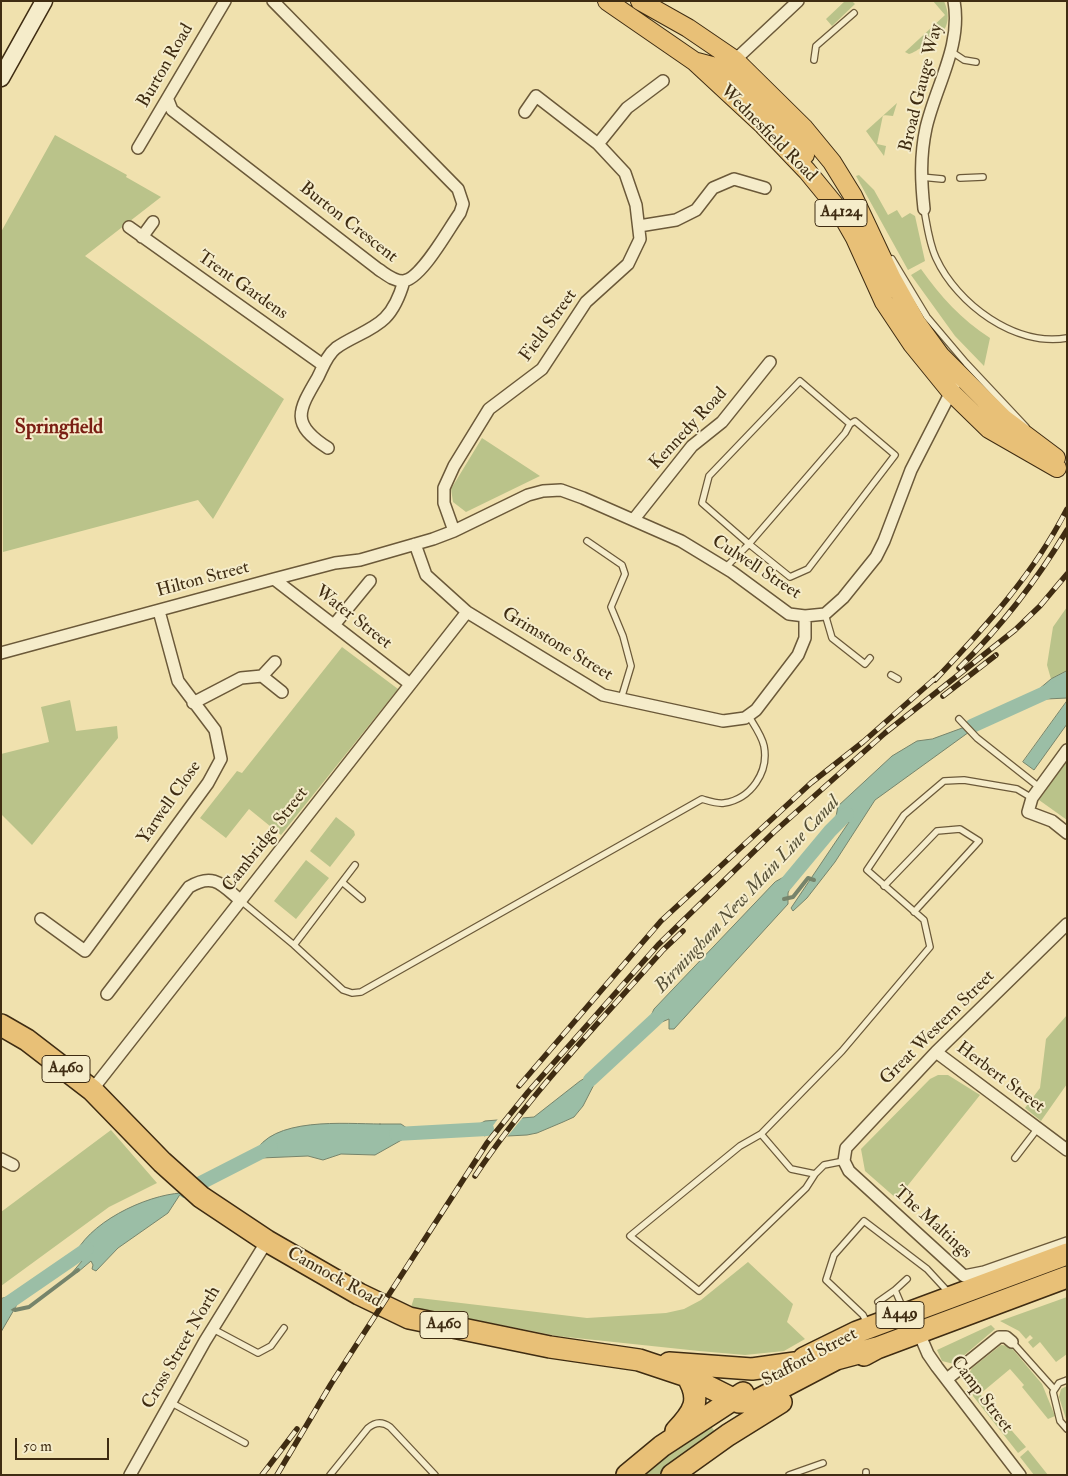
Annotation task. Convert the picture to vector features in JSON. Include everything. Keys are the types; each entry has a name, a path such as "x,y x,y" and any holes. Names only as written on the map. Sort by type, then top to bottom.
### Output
{"highway":[{"name":"Cannock Road","path":"1,1025 27,1040 92,1090 162,1162 201,1197 267,1241 359,1294 409,1318 550,1347 639,1360 684,1370"},
{"name":"Stafford Street","path":"627,1475 662,1446 732,1400 795,1363 904,1313 1067,1254"},
{"name":"Stafford Street","path":"672,1475 728,1434 877,1348 1067,1277"},
{"path":"732,1400 754,1402 836,1359 877,1348"},
{"name":"A460","path":"684,1370 752,1369 795,1363"},
{"path":"662,1446 686,1420 694,1405 696,1395 684,1370 702,1369 719,1378 729,1389 735,1411 734,1423 728,1434"}],"main road":[{"name":"Wednesfield Road","path":"607,1 694,61 770,132 807,171 839,210 855,238 884,302 912,344 950,392 989,428 1056,462"},
{"name":"Wednesfield Road","path":"640,1 688,28 804,128 832,162 853,196 892,279 916,322 940,354 1004,419 1056,462"},
{"path":"694,61 731,65 828,184 839,210"}],"street":[{"path":"1,78 44,1"},
{"name":"Burton Road","path":"138,148 168,100 224,1"},
{"name":"Burton Crescent","path":"168,100 172,110 378,270 392,279 404,281 417,274 460,213 463,204 458,188 273,1"},
{"path":"731,65 798,1"},
{"name":"Broad Gauge Way","path":"924,209 921,176 922,154 926,129 952,52 956,25 954,1"},
{"path":"598,144 626,108 663,81"},
{"name":"Field Street","path":"454,531 444,504 444,488 454,466 490,409 542,369 586,302 628,264 640,239 636,204 625,173 598,144 536,96 524,112"},
{"path":"638,226 676,220 696,210 713,188 734,179 765,188"},
{"path":"142,237 153,222"},
{"name":"Trent Gardens","path":"129,227 323,365"},
{"path":"328,448 306,432 300,414 305,398 334,349 385,318 400,297 404,281"},
{"name":"Kennedy Road","path":"634,519 692,446 722,422 770,362"},
{"path":"825,614 843,598 876,557 911,470 960,376"},
{"name":"Culwell Street","path":"415,544 454,531 528,495 544,491 561,490 634,519 682,541 725,568 789,614 805,616 825,614"},
{"name":"Hilton Street","path":"1,653 274,579 360,560 415,544"},
{"name":"Grimstone Street","path":"415,544 426,575 467,612 603,695 723,720 733,721 748,715"},
{"name":"Water Street","path":"274,579 410,684"},
{"path":"334,625 370,581"},
{"name":"Yarwell Close","path":"42,919 85,951 208,783 221,759 215,730 178,681 158,611"},
{"name":"Cambridge Street","path":"92,1090 467,612"},
{"path":"748,715 756,710 798,655 805,638 805,616"},
{"path":"193,703 241,678 262,676 275,662"},
{"path":"262,676 282,692"},
{"path":"1067,750 1032,798 1028,812 1052,822 1067,833"},
{"path":"107,994 190,887 201,880 211,880 219,883 241,901"},
{"name":"Great Western Street","path":"844,1161 846,1148 936,1052 1067,924"},
{"name":"Herbert Street","path":"936,1052 1067,1150"},
{"path":"1,1158 13,1165"},
{"name":"The Maltings","path":"844,1161 850,1171 964,1276 984,1272 1067,1243"},
{"name":"Cross Street North","path":"130,1475 170,1402 267,1241"},
{"name":"Camp Street","path":"919,1333 928,1354 1020,1475"},
{"path":"947,1379 999,1337 1006,1337 1012,1342"}],"lane":[{"path":"814,60 816,46 854,13"},
{"path":"952,52 964,60 976,62"},
{"path":"921,176 942,179"},
{"path":"960,178 984,178"},
{"name":"Wednesfield Road","path":"853,196 927,317 1056,462"},
{"name":"Broad Gauge Way","path":"924,209 936,258 955,287 979,310 1022,335 1047,339 1067,338"},
{"path":"725,568 748,544 850,424 855,421 895,455 808,568 790,577 748,544 702,503 709,476 800,381 850,424"},
{"path":"587,541 622,565 624,574 611,608 623,636 631,666 621,699"},
{"path":"825,614 832,638 865,664 870,658"},
{"path":"891,675 898,679"},
{"path":"241,901 294,945 343,990 352,993 361,992 702,799 725,803 741,796 754,786 764,770 766,757 764,744 748,715"},
{"path":"959,719 977,738 1039,787"},
{"path":"844,1161 824,1165 806,1188 699,1292 630,1236 740,1146 762,1134 842,1051 930,947 924,920 867,870 904,815 944,781 964,780 1017,789 1032,798"},
{"path":"884,886 937,831 960,829 979,841 914,912"},
{"path":"294,945 355,865"},
{"path":"342,882 362,899"},
{"path":"1015,1158 1038,1128"},
{"path":"762,1134 791,1169 816,1174"},
{"path":"870,1327 863,1315 826,1280 834,1255 864,1221 927,1268 951,1295"},
{"path":"878,1302 907,1279"},
{"path":"895,1290 904,1313"},
{"path":"213,1330 258,1353 271,1346 284,1328"},
{"path":"1012,1342 1054,1389"},
{"path":"1067,1380 1059,1383 1054,1389 1053,1398 1060,1421 1067,1430"},
{"path":"170,1402 245,1443"},
{"path":"330,1475 368,1428 374,1424 381,1423 390,1427 435,1475"},
{"path":"789,1475 823,1464"}],"shaded area":[{"path":"845,1 852,1 855,4 832,26 826,19"},
{"path":"933,1 944,1 948,16 945,29 930,43 909,54 905,52 945,15"},
{"path":"897,103 893,116 884,115"},
{"path":"883,116 877,144 886,146 884,156 866,131"},
{"path":"55,135 127,175 126,177 161,197 85,256 284,399 213,519 198,500 3,552 1,232"},
{"path":"859,175 874,190 888,215 897,210 902,218 910,213 915,216 925,261 908,270 856,176"},
{"path":"921,269 952,307 990,338 984,366 955,336 911,275"},
{"path":"482,438 540,476 466,512 453,502 451,489"},
{"path":"1067,607 1067,671 1051,679 1047,665 1053,627"},
{"path":"342,647 398,689 281,835 249,809 226,838 200,818 237,771 242,773"},
{"path":"1067,671 1067,698 1026,700 1051,679"},
{"path":"70,700 76,731 117,726 118,738 32,845 1,814 1,754 49,742 41,707"},
{"path":"1067,701 1067,724 1034,770 1023,762"},
{"path":"987,719 875,800 835,862 807,898 793,911 791,908 849,822 834,827 838,806 892,756 917,741 932,739"},
{"path":"1067,761 1067,820 1039,800"},
{"path":"336,817 354,831 355,835 330,867 310,851"},
{"path":"306,860 329,878 296,919 274,901"},
{"path":"797,870 788,893 788,904 674,1029 669,1029 669,1019 645,1029 654,1009 775,882"},
{"path":"1067,1015 1067,1084 1041,1121 1025,1108 1040,1088 1046,1039"},
{"path":"602,1069 583,1106 574,1117 537,1133 527,1135 488,1137 468,1130 485,1121 534,1117 580,1081"},
{"path":"938,1075 948,1075 980,1095 897,1199 865,1171 861,1149 930,1079"},
{"path":"329,1124 401,1124 414,1133 375,1155 341,1154 323,1160 308,1156 261,1158 254,1155 263,1142 276,1134 292,1128"},
{"path":"111,1130 157,1183 109,1207 1,1286 1,1212"},
{"path":"181,1193 168,1213 118,1248 96,1271 92,1269 91,1261 78,1272 71,1274 82,1261 73,1259 80,1246 90,1234 104,1223 135,1205 151,1199"},
{"path":"748,1262 793,1304 787,1322 805,1339 784,1351 745,1355 557,1336 411,1307 414,1298 419,1298 587,1318 666,1313 684,1309 701,1300"},
{"path":"19,1294 22,1296 1,1332 1,1299"},
{"path":"1067,1297 1067,1354 1056,1362 1040,1342 1033,1348 1028,1342 1033,1338 1030,1335 1026,1339 1019,1331 1000,1321"},
{"path":"991,1325 995,1329 954,1364 942,1361 937,1350"},
{"path":"1001,1345 1010,1346 1042,1384 1055,1416 1048,1419 1010,1369 980,1394 1026,1447 1018,1453 973,1396 970,1378 967,1377 972,1368"},
{"path":"1067,1386 1067,1422 1059,1397 1061,1389"},
{"path":"710,1424 716,1434 660,1475 640,1475"},
{"path":"1028,1450 1048,1475 1034,1475 1020,1457"}],"pier":[{"path":"500,1116 524,1116 506,1138 484,1138"}],"waterway":[{"name":"Birmingham New Main Line Canal","path":"972,726 1067,683"},
{"name":"Birmingham New Main Line Canal","path":"785,885 830,831 847,814"},
{"path":"784,899 793,897 808,878 814,880"},
{"name":"Birmingham New Main Line Canal","path":"590,1080 658,1017"},
{"name":"Birmingham New Main Line Canal","path":"396,1134 487,1129"},
{"name":"Birmingham New Main Line Canal","path":"185,1191 271,1147"},
{"name":"Birmingham New Main Line Canal","path":"1,1308 87,1249"},
{"path":"11,1308 15,1310 29,1307 78,1270"}],"railway":[{"path":"935,680 990,620 1024,578 1054,533 1067,509"},
{"path":"959,668 1018,602 1067,530"},
{"path":"277,1475 331,1384 487,1143 528,1092 658,945 774,832 885,733 1015,630 1040,606 1067,574"},
{"path":"943,696 996,655"},
{"path":"519,1086 661,921 811,783 863,742 939,675"},
{"path":"475,1176 541,1088 663,950 683,931"},
{"path":"262,1475 297,1429"}],"district":[{"name":"Springfield","path":"59,429"}]}
